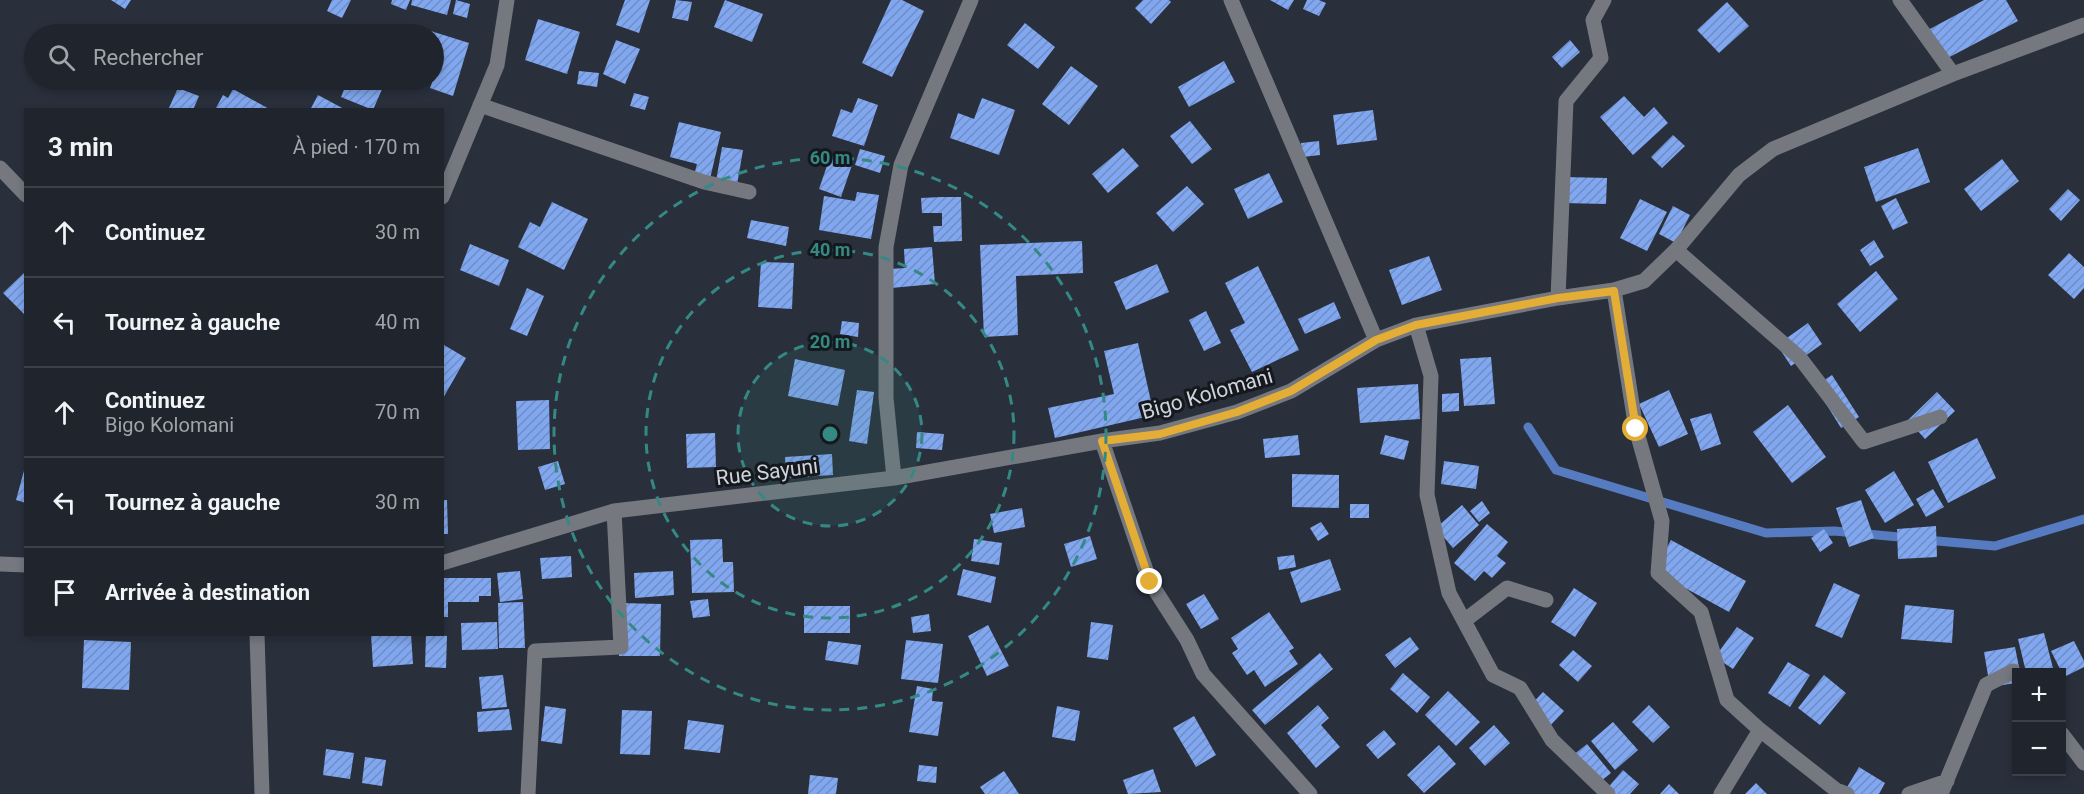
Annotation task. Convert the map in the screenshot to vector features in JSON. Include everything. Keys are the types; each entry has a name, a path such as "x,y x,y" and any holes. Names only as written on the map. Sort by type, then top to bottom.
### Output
{"street":[{"path":"444,192 497,65 507,0"},
{"path":"894,478 886,398 886,247 901,165 971,0"},
{"path":"1230,0 1376,340"},
{"path":"1558,298 1566,101 1601,58 1593,20 1604,0"},
{"path":"1900,0 1953,74"},
{"name":"Bigo Kolomani","path":"1102,441 1160,434 1237,412 1291,391 1376,340 1416,325 1558,298 1614,291 1644,281 1676,250 1739,175 1773,150 1953,74 2082,31"},
{"path":"480,105 704,182 749,192"},
{"path":"0,168 24,193"},
{"path":"1676,250 1800,358 1864,442 1940,417"},
{"path":"1614,291 1636,429 1662,521 1658,573 1701,612 1727,700 1760,730 1836,790 1847,794"},
{"path":"1416,325 1431,376 1427,495 1449,593 1493,675 1520,688 1552,740 1608,794"},
{"path":"1102,441 1150,582 1187,640 1203,674 1310,794"},
{"name":"Rue Sayuni","path":"444,562 614,511 894,478 1102,441"},
{"path":"528,794 536,651 621,647 614,511"},
{"path":"0,564 24,565"},
{"path":"1464,621 1507,588 1546,600"},
{"path":"257,636 262,794"},
{"path":"1909,794 1944,787 1986,685 2012,672"},
{"path":"1721,794 1760,730"},
{"path":"2066,740 2084,763"}],"building":[{"path":"111,0 131,0 125,9"},
{"path":"332,0 351,0 342,18 327,11"},
{"path":"392,0 410,0 406,10 391,4"},
{"path":"412,0 451,0 447,15 411,5"},
{"path":"456,0 470,4 467,18 453,14"},
{"path":"625,0 650,0 639,33 616,25"},
{"path":"676,0 692,2 688,21 672,18"},
{"path":"725,0 763,14 752,42 714,27"},
{"path":"891,0 902,0 924,11 892,77 862,63"},
{"path":"1143,0 1169,0 1171,2 1151,24 1135,8"},
{"path":"1270,0 1294,0 1288,10"},
{"path":"1307,0 1319,0 1326,3 1319,16 1303,9"},
{"path":"1984,0 2006,0 2018,21 1944,60 1928,30"},
{"path":"1727,2 1749,26 1719,53 1697,30"},
{"path":"538,19 580,32 567,74 525,60"},
{"path":"1025,23 1055,47 1038,69 1007,45"},
{"path":"444,35 469,43 453,96 436,90 444,90"},
{"path":"616,40 640,49 625,84 603,74"},
{"path":"1570,40 1580,52 1562,68 1552,57"},
{"path":"1224,61 1235,82 1189,107 1178,87"},
{"path":"1071,66 1098,86 1069,125 1042,104"},
{"path":"579,71 599,73 597,87 577,84"},
{"path":"177,90 199,96 194,108 169,108"},
{"path":"232,90 235,90 267,108 216,108 223,95 228,98"},
{"path":"344,90 382,90 374,108 368,108 341,97"},
{"path":"634,93 649,97 645,110 630,106"},
{"path":"318,95 342,108 311,108"},
{"path":"1624,96 1644,117 1654,107 1668,123 1633,155 1600,117"},
{"path":"858,98 878,105 864,146 832,136 841,109 852,113"},
{"path":"982,98 1015,110 999,155 950,138 958,113 974,119"},
{"path":"1373,110 1377,140 1337,145 1333,115"},
{"path":"1190,121 1212,149 1192,164 1170,136"},
{"path":"679,122 721,132 709,183 693,179 697,164 670,157"},
{"path":"1673,135 1685,146 1662,168 1651,157"},
{"path":"1319,141 1320,155 1303,157 1301,143"},
{"path":"722,147 743,150 736,191 715,187"},
{"path":"1123,148 1139,166 1108,193 1092,174"},
{"path":"1918,148 1930,182 1876,202 1864,167"},
{"path":"860,149 885,156 880,173 855,165"},
{"path":"830,157 852,165 841,197 819,189"},
{"path":"2002,159 2019,181 1981,211 1964,189"},
{"path":"1269,173 1283,202 1248,219 1234,189"},
{"path":"1563,177 1607,178 1606,204 1563,203"},
{"path":"1187,186 1204,204 1173,232 1156,213"},
{"path":"2068,189 2080,200 2061,221 2049,209"},
{"path":"857,192 879,195 871,239 819,230 824,196 855,201"},
{"path":"961,197 962,241 934,242 933,226 942,226 942,213 922,213 921,198"},
{"path":"1896,198 1908,223 1893,230 1881,206"},
{"path":"1640,199 1667,212 1647,251 1620,238"},
{"path":"552,202 588,219 564,270 518,247 530,222 540,227"},
{"path":"1673,206 1690,215 1676,243 1659,234"},
{"path":"751,220 789,227 786,246 747,238"},
{"path":"1874,240 1884,257 1870,266 1860,250"},
{"path":"1082,241 1083,273 1016,276 1018,335 984,337 980,245"},
{"path":"470,244 509,260 499,286 460,270"},
{"path":"932,247 935,284 891,288 889,269 905,268 904,249"},
{"path":"2069,253 2084,267 2084,288 2074,299 2048,275"},
{"path":"1429,256 1442,290 1402,305 1389,270"},
{"path":"761,262 794,263 792,309 758,307"},
{"path":"1157,264 1169,292 1126,310 1114,282"},
{"path":"1258,266 1299,350 1252,372 1230,330 1245,323 1225,283"},
{"path":"1876,271 1898,299 1860,332 1837,304"},
{"path":"24,273 24,314 3,293"},
{"path":"527,288 544,296 527,336 510,329"},
{"path":"1334,302 1341,318 1305,334 1298,319"},
{"path":"1206,311 1221,343 1204,351 1189,320"},
{"path":"842,321 859,323 858,337 840,334"},
{"path":"1808,323 1822,344 1791,366 1777,345"},
{"path":"1138,343 1154,415 1055,438 1048,408 1114,394 1104,351"},
{"path":"444,345 466,358 444,396"},
{"path":"1491,357 1495,404 1464,406 1460,359"},
{"path":"795,359 845,370 838,406 788,396"},
{"path":"1832,375 1859,417 1841,428 1815,386"},
{"path":"1418,384 1420,419 1360,423 1357,388"},
{"path":"857,390 874,392 867,444 849,441"},
{"path":"1669,390 1688,434 1659,447 1639,404"},
{"path":"1937,392 1955,411 1925,439 1908,420"},
{"path":"1459,393 1459,411 1442,412 1442,394"},
{"path":"549,400 550,449 518,450 516,401"},
{"path":"1788,405 1826,457 1792,483 1753,432"},
{"path":"1711,413 1721,444 1701,451 1690,419"},
{"path":"917,432 944,434 942,450 916,448"},
{"path":"715,433 716,467 687,468 686,434"},
{"path":"1298,435 1300,455 1265,458 1263,439"},
{"path":"1385,435 1409,441 1404,460 1380,454"},
{"path":"1977,438 1996,478 1948,503 1928,462"},
{"path":"832,454 833,475 786,478 785,457"},
{"path":"558,461 565,484 545,490 538,467"},
{"path":"1444,461 1479,466 1476,489 1441,484"},
{"path":"24,471 24,502 16,500"},
{"path":"1894,471 1914,505 1885,523 1865,490"},
{"path":"1292,474 1339,475 1339,508 1292,507"},
{"path":"1933,489 1944,507 1926,517 1916,499"},
{"path":"444,500 447,500 448,534 444,534"},
{"path":"1861,500 1874,538 1849,547 1836,508"},
{"path":"1482,501 1490,513 1479,522 1470,511"},
{"path":"1350,504 1369,504 1369,518 1350,518"},
{"path":"1462,505 1479,525 1453,548 1436,528"},
{"path":"1022,508 1025,527 994,533 990,514"},
{"path":"1321,522 1329,534 1318,541 1310,528"},
{"path":"1487,524 1508,542 1497,556 1506,563 1492,578 1484,571 1475,581 1454,563"},
{"path":"1936,526 1937,557 1898,559 1897,529"},
{"path":"1824,529 1833,543 1820,552 1811,538"},
{"path":"1090,536 1097,559 1071,567 1064,544"},
{"path":"722,539 723,562 733,562 734,592 692,593 690,540"},
{"path":"974,539 1002,543 999,565 971,561"},
{"path":"1671,540 1746,581 1729,612 1654,571"},
{"path":"1294,555 1296,567 1279,570 1277,557"},
{"path":"571,556 572,577 542,579 540,558"},
{"path":"1330,559 1341,590 1301,603 1290,572"},
{"path":"963,569 996,577 991,603 957,595"},
{"path":"520,571 523,599 500,602 497,573"},
{"path":"673,571 674,595 635,598 634,573"},
{"path":"444,578 491,578 491,596 479,596 479,602 448,602 448,617 444,617"},
{"path":"1834,583 1860,595 1842,638 1815,626"},
{"path":"1574,588 1597,603 1575,637 1551,622"},
{"path":"1204,594 1219,619 1201,629 1186,604"},
{"path":"708,599 710,616 693,618 690,601"},
{"path":"523,602 525,648 499,648 498,603"},
{"path":"620,603 661,604 660,656 619,656"},
{"path":"1905,605 1954,610 1952,643 1901,639"},
{"path":"804,606 850,606 850,633 804,633"},
{"path":"1269,612 1294,648 1289,651 1298,664 1265,687 1254,670 1247,675 1232,653 1238,649 1231,638"},
{"path":"929,614 931,631 913,633 911,617"},
{"path":"497,622 498,649 462,650 461,623"},
{"path":"1091,622 1113,625 1108,660 1087,657"},
{"path":"988,625 1009,666 987,676 968,636"},
{"path":"1737,627 1754,638 1733,669 1715,657"},
{"path":"2044,633 2053,668 2025,668 2018,639"},
{"path":"371,636 411,636 413,664 373,667"},
{"path":"426,636 447,636 446,668 425,667"},
{"path":"1410,637 1419,649 1395,668 1385,655"},
{"path":"84,640 131,642 129,690 82,688"},
{"path":"906,640 943,644 938,683 901,679"},
{"path":"828,641 861,645 858,665 825,660"},
{"path":"2074,641 2084,661 2084,667 2066,676 2066,668 2060,668 2051,651"},
{"path":"2015,647 2019,668 2012,668 2012,684 1990,687 1984,652"},
{"path":"1573,650 1592,666 1578,682 1559,665"},
{"path":"1320,653 1333,669 1265,725 1252,710"},
{"path":"1788,662 1810,675 1790,707 1768,693"},
{"path":"1403,673 1430,697 1417,713 1390,689"},
{"path":"503,675 507,707 482,709 479,677"},
{"path":"1824,675 1846,693 1820,725 1798,708"},
{"path":"917,686 933,689 932,701 943,702 938,736 909,732"},
{"path":"1448,691 1480,722 1456,746 1425,715"},
{"path":"1543,692 1564,711 1547,729 1526,710"},
{"path":"1318,705 1329,718 1321,725 1340,747 1316,768 1287,733"},
{"path":"1649,705 1670,727 1653,743 1632,722"},
{"path":"545,706 566,709 562,744 541,741"},
{"path":"1057,706 1080,711 1075,741 1052,737"},
{"path":"509,709 512,730 478,732 477,712"},
{"path":"622,710 652,711 650,755 620,754"},
{"path":"1194,716 1216,755 1196,767 1173,728"},
{"path":"688,720 724,725 720,753 684,749"},
{"path":"1613,722 1638,750 1615,770 1591,741"},
{"path":"1494,725 1510,743 1485,766 1469,748"},
{"path":"1384,730 1396,744 1378,759 1366,745"},
{"path":"1587,744 1611,773 1596,785 1572,756"},
{"path":"1439,745 1456,764 1424,793 1407,775"},
{"path":"326,749 354,753 350,779 323,775"},
{"path":"365,757 386,760 382,786 362,783"},
{"path":"919,765 937,767 936,783 917,781"},
{"path":"1859,767 1885,783 1879,794 1855,794 1846,789"},
{"path":"1153,769 1161,792 1128,794 1123,780"},
{"path":"1623,770 1639,784 1630,794 1608,794 1605,791"},
{"path":"1004,771 1019,794 985,794 980,787"},
{"path":"810,775 838,778 836,794 808,794"},
{"path":"1756,783 1767,794 1745,794"},
{"path":"1669,784 1679,794 1660,794"}],"waterway":[{"path":"1528,427 1556,470 1766,533 1834,531 1910,538"},
{"path":"1926,540 1995,546 2084,519"}],"route":[{"path":"1150,582 1102,441 1160,434 1237,412 1291,391 1376,340 1416,325 1558,298 1614,291 1636,429"}]}
